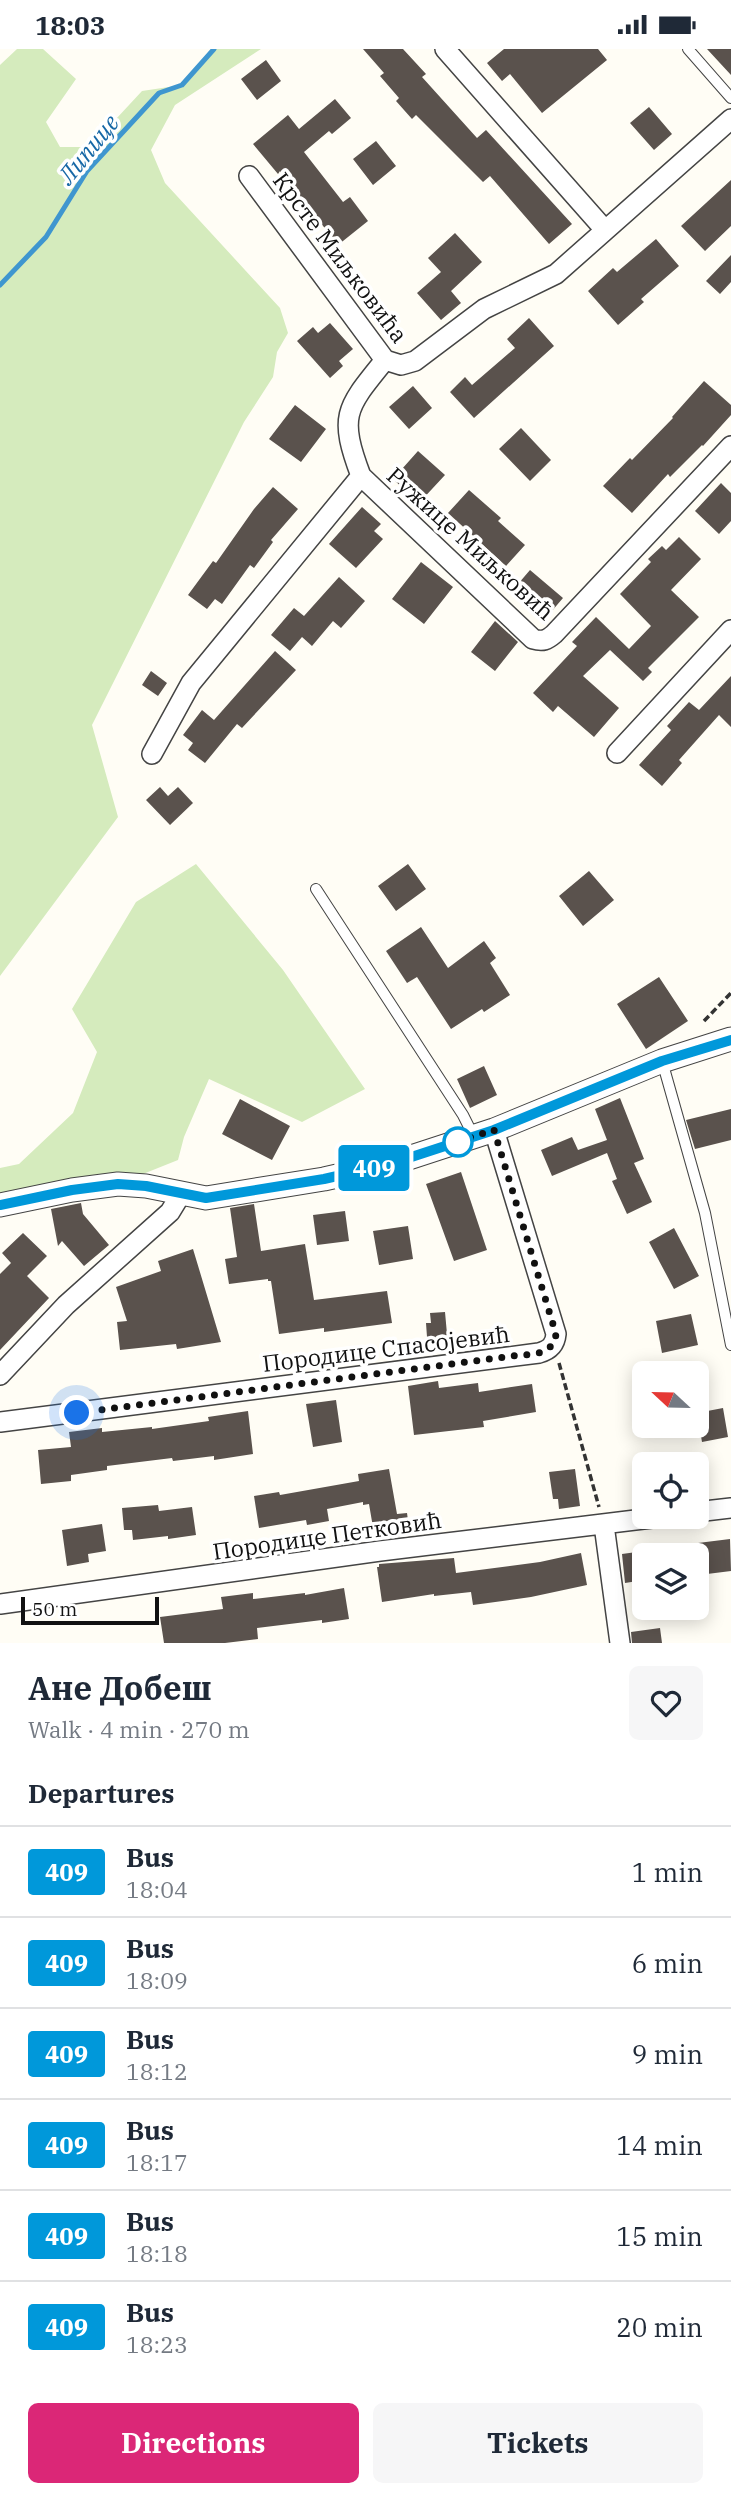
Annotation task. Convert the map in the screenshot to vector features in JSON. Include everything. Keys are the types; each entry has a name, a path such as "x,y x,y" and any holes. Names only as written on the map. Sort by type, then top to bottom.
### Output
{"street":[{"path":"445,49 605,230"},
{"name":"Крсте Миљковића","path":"249,176 385,360 401,365 415,362 484,309 556,274 731,119"},
{"path":"361,477 352,452 349,407 385,360"},
{"name":"Ружице Миљковић","path":"152,754 191,683 361,477 533,639 540,641 554,634 731,446"},
{"path":"617,753 731,630"},
{"path":"0,1205 72,1190 118,1184 146,1186 206,1198 324,1179 390,1164 484,1133 662,1061 731,1039"},
{"path":"484,1133 551,1315 556,1334 554,1344"},
{"path":"0,1375 66,1305 170,1212 181,1194"},
{"name":"Породице Спасојевић","path":"0,1422 525,1355 544,1352 554,1344"},
{"path":"709,1511 731,1508"},
{"name":"Породице Петковић","path":"0,1604 380,1551 632,1521"},
{"path":"604,1525 620,1643"}],"lane":[{"path":"688,49 731,98"},
{"path":"316,889 463,1115 484,1133"},
{"path":"662,1061 705,1213 731,1345"}],"path":[{"path":"704,1021 731,993"},
{"path":"554,1344 604,1525"}],"green space":[{"path":"17,49 43,49 76,79 46,122 60,147 90,147 142,91 182,85 214,49 261,49 175,105 151,150 165,183 280,308 288,333 277,352 273,377 244,422 92,725 118,817 0,976 0,65"},
{"path":"196,864 283,970 365,1089 302,1122 209,1079 184,1137 178,1160 118,1184 0,1205 0,1168 19,1164 73,1113 97,1052 72,1009 136,902"}],"building":[{"path":"363,49 403,49 426,74 422,77 477,138 486,130 572,224 549,244 490,176 483,182 416,115 412,119 396,101 399,98 380,76 384,73"},
{"path":"504,49 598,49 607,60 542,113 510,74 502,81 487,63"},
{"path":"707,49 731,49 731,75"},
{"path":"266,60 281,81 257,100 241,79"},
{"path":"335,99 351,118 332,134 329,131 304,152 343,202 350,197 368,221 338,245 280,171 278,174 253,144 288,115 299,129"},
{"path":"649,107 672,134 654,150 630,123"},
{"path":"376,141 396,166 373,185 353,159"},
{"path":"731,180 731,226 705,251 681,226"},
{"path":"455,233 482,262 451,291 461,303 441,320 417,293 441,272 428,258"},
{"path":"656,239 679,266 641,299 644,302 618,325 588,291 613,268 617,272"},
{"path":"731,255 731,282 720,294 706,281"},
{"path":"529,318 554,346 474,418 450,392 465,377 472,385 515,348 507,339"},
{"path":"330,323 353,349 339,361 343,366 330,378 297,341 313,327 318,333"},
{"path":"704,381 731,405 731,415 670,477 668,474 632,513 603,486 673,418"},
{"path":"413,386 432,408 409,429 389,407"},
{"path":"295,405 326,429 301,462 269,439"},
{"path":"521,428 551,460 530,481 499,449"},
{"path":"418,451 445,475 419,503 393,479"},
{"path":"721,483 731,493 731,521 719,534 695,511"},
{"path":"273,487 298,509 271,540 273,542 254,568 250,565 222,604 215,599 207,609 188,595 213,561 216,563"},
{"path":"469,490 501,518 498,521 525,545 506,566 448,513"},
{"path":"362,507 381,524 374,531 383,539 356,568 329,544"},
{"path":"679,537 701,559 671,590 699,617 648,668 652,672 643,681 610,650 583,676 619,708 594,737 558,706 553,712 533,693 577,646 572,642 596,617 629,649 651,626 620,594 651,562 648,559 662,546 666,550"},
{"path":"421,562 453,587 424,624 392,599"},
{"path":"530,570 563,598 545,619 512,591"},
{"path":"339,577 365,601 341,628 333,621 312,646 302,637 290,651 271,635 294,608 304,616"},
{"path":"495,621 518,642 495,671 471,652"},
{"path":"275,651 296,670 242,728 237,724 205,763 188,750 193,743 183,735 202,710 214,720"},
{"path":"151,671 167,683 158,696 142,685"},
{"path":"731,676 731,727 719,715 679,760 682,763 662,786 639,765 671,730 667,726 689,702 699,710"},
{"path":"160,787 168,796 178,787 193,803 170,825 146,800"},
{"path":"408,864 426,889 396,911 378,886"},
{"path":"589,871 614,900 583,926 559,896"},
{"path":"421,927 448,968 484,941 496,958 490,963 510,995 451,1029 417,977 407,983 386,951"},
{"path":"659,977 688,1021 646,1049 617,1004"},
{"path":"484,1066 497,1095 470,1108 457,1079"},
{"path":"620,1098 644,1159 634,1163 652,1202 627,1214 612,1181 617,1179 607,1153 552,1176 541,1150 572,1137 578,1150 607,1140 595,1109"},
{"path":"240,1099 290,1126 272,1160 222,1134"},
{"path":"731,1109 731,1140 695,1149 686,1120"},
{"path":"461,1172 487,1250 454,1261 426,1184"},
{"path":"81,1203 83,1214 109,1245 84,1266 62,1241 58,1246 51,1209"},
{"path":"254,1204 261,1251 305,1244 314,1300 387,1291 392,1323 324,1332 324,1328 279,1334 271,1281 268,1279 229,1284 225,1259 237,1257 230,1208"},
{"path":"345,1211 349,1241 317,1245 313,1215"},
{"path":"408,1226 413,1259 379,1265 373,1231"},
{"path":"674,1228 699,1276 674,1289 649,1242"},
{"path":"23,1233 47,1256 27,1276 49,1298 0,1350 0,1274 11,1263 2,1253"},
{"path":"193,1249 221,1342 177,1349 176,1344 120,1350 117,1322 127,1321 116,1287 161,1271 158,1261"},
{"path":"445,1312 448,1345 433,1347 432,1337 427,1337 426,1323 431,1323 430,1313"},
{"path":"691,1314 698,1345 662,1353 656,1321"},
{"path":"438,1381 439,1388 478,1383 479,1392 532,1384 536,1412 483,1421 484,1427 414,1435 408,1386"},
{"path":"336,1400 342,1442 313,1447 306,1404"},
{"path":"723,1408 728,1437 702,1442 701,1439 709,1439 709,1411"},
{"path":"248,1411 253,1454 214,1460 214,1456 173,1461 172,1458 107,1466 107,1470 71,1475 71,1481 41,1484 38,1450 71,1447 69,1432 102,1428 102,1432 152,1429 209,1421 208,1417"},
{"path":"389,1469 397,1514 407,1513 410,1535 375,1539 369,1504 363,1505 363,1502 327,1509 329,1521 307,1525 306,1520 259,1528 254,1496 279,1492 280,1495 359,1481 358,1474"},
{"path":"575,1469 580,1506 559,1509 558,1499 553,1499 549,1472"},
{"path":"158,1505 159,1511 192,1507 196,1535 133,1540 132,1530 124,1530 122,1508"},
{"path":"102,1524 106,1551 88,1554 89,1562 67,1566 62,1530"},
{"path":"730,1539 731,1571 709,1574 709,1543 698,1543"},
{"path":"581,1553 587,1585 531,1597 473,1605 471,1592 434,1594 382,1602 377,1567 379,1564 454,1558 456,1573 540,1562"},
{"path":"632,1553 632,1582 625,1583 622,1554"},
{"path":"344,1588 349,1619 257,1628 258,1639 225,1643 164,1643 160,1617 223,1609 221,1597 253,1593 253,1599 305,1595"},
{"path":"660,1628 662,1643 632,1643 631,1632"}],"waterway":[{"name":"Липице","path":"0,285 46,237 87,171 159,93 182,85 214,49"}],"bus line":[{"name":"409","path":"0,1205 72,1190 118,1184 146,1186 206,1198 324,1179 390,1164 494,1130 662,1061 717,1042 731,1040"}],"route":[{"path":"77,1413 539,1353 549,1349 554,1344 556,1334 494,1130 453,1143 458,1142"}]}
